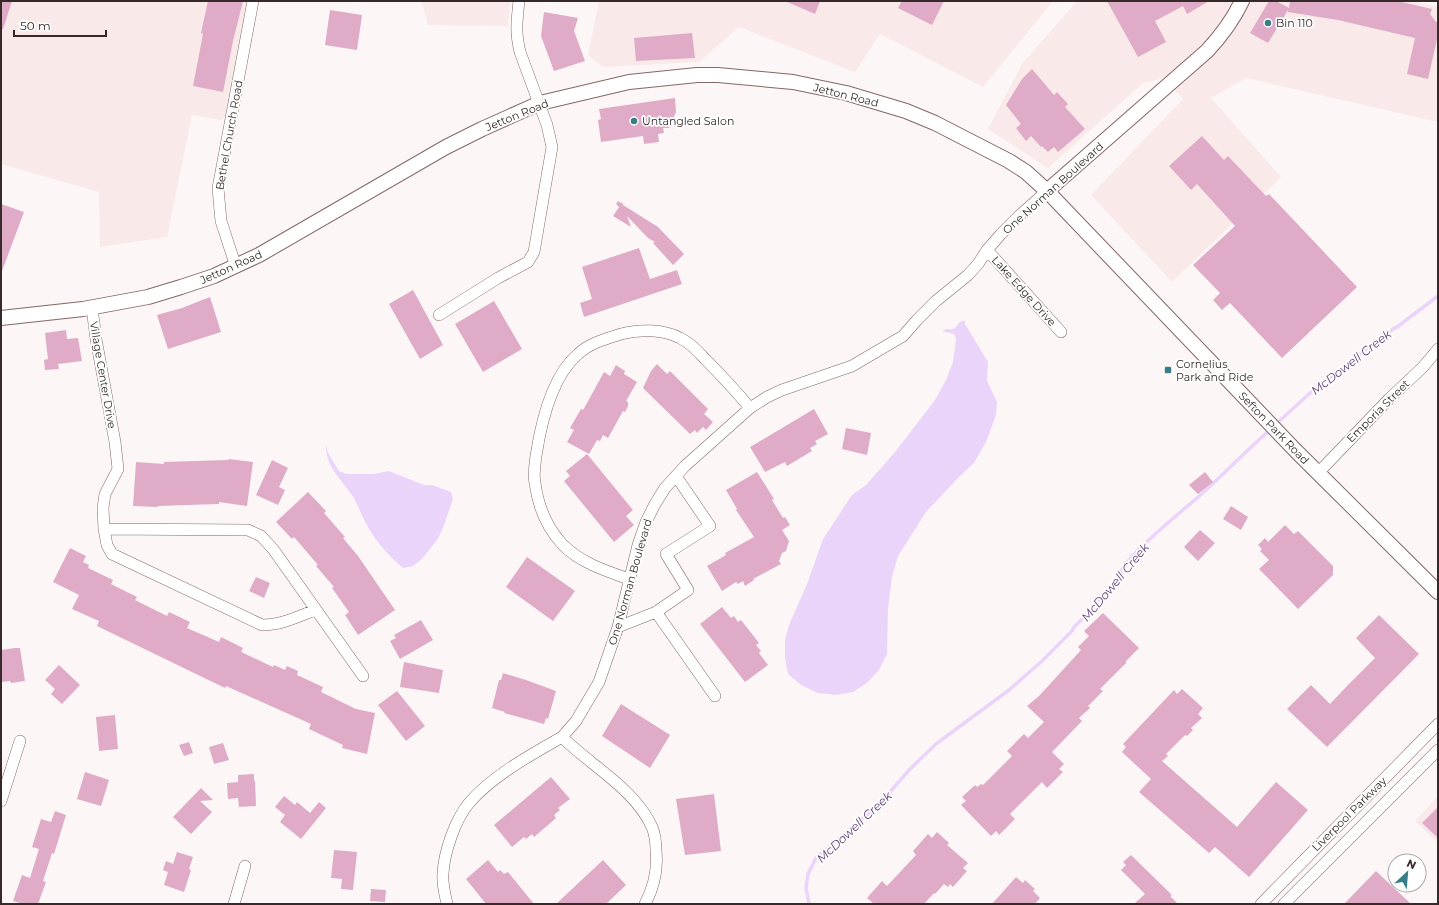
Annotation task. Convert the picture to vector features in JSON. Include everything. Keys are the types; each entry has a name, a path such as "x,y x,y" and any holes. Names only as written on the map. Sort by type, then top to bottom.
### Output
{"street":[{"name":"Bethel Church Road","path":"236,267 221,221 218,188 253,1"},
{"path":"439,315 498,278 528,262 534,252 552,147 540,103 520,52 517,40 516,29 519,1"},
{"name":"One Norman Boulevard","path":"447,904 442,875 445,856 451,837 468,804 492,782 530,755 562,737 576,721 593,694 599,682 618,627 646,522 655,504 676,476 685,466 750,408 782,390 852,366 888,347 903,336 936,301 968,275 978,264 987,250 1020,215 1207,51 1224,31 1242,1"},
{"name":"Jetton Road","path":"1,318 92,308 148,297 182,288 236,267 308,228 446,147 482,129 540,103 629,82 673,77 718,75 793,82 846,93 874,101 935,123 1009,161 1026,172 1047,191"},
{"name":"Sefton Park Road","path":"1047,191 1318,473 1438,592"},
{"name":"Lake Edge Drive","path":"987,250 1061,332"},
{"name":"Village Center Drive","path":"92,308 96,339 115,442 118,469 105,494 102,508 107,545 112,554 262,625 272,625 284,622 315,610"},
{"path":"630,579 586,562 564,545 550,528 543,514 534,481 538,442 549,402 565,369 576,355 587,346 604,339 627,332 645,330 663,332 680,338 694,348 725,378 750,408"},
{"name":"Emporia Street","path":"1318,473 1389,399 1423,367 1438,349"},
{"path":"618,627 656,612 688,590 666,554 710,526 676,476"},
{"path":"104,529 248,530 261,536 273,549 363,676"},
{"path":"656,612 715,696"},
{"name":"Liverpool Parkway","path":"1261,904 1438,724"},
{"path":"562,737 575,750 617,784 634,800 646,815 653,829 657,859 656,874 652,889 645,904"},
{"path":"1,801 20,741"},
{"name":"Liverpool Parkway","path":"1284,904 1438,750"},
{"path":"234,904 245,866"}],"shaded area":[{"path":"1,1 248,1 228,114 221,120 192,115 167,237 100,247 99,192 1,164"},
{"path":"422,1 510,1 508,26 428,25"},
{"path":"599,1 1053,1 983,87 880,34 855,72 739,27 699,62 603,67 588,55"},
{"path":"1077,1 1411,1 1438,7 1438,122 1246,78 1211,98 1281,177 1172,282 1091,195 1183,99 1164,78 1143,83 1048,168 988,129 1022,64"},
{"path":"961,321 965,321 965,324 988,362 987,381 997,402 996,415 986,442 974,463 926,512 898,556 892,577 888,609 887,654 879,670 867,683 853,692 836,695 818,693 801,685 788,674 785,658 785,640 789,625 807,584 823,539 852,495 866,485 895,452 935,400 946,380 953,362 956,339 954,334 942,331 954,329"},
{"path":"326,445 328,453 339,471 347,474 374,474 389,471 424,485 432,485 451,492 453,499 443,528 437,540 422,559 413,566 403,568 380,545 367,525 354,498 328,460"},
{"path":"1438,796 1438,843 1415,821"}],"building":[{"path":"1,1 12,1 3,29 1,29"},
{"path":"208,1 243,1 223,92 193,86 203,34 201,33"},
{"path":"785,1 820,1 815,14"},
{"path":"902,1 944,1 932,25 898,8"},
{"path":"1107,1 1209,1 1187,14 1183,6 1155,21 1166,42 1138,57"},
{"path":"1269,1 1276,1 1289,8 1290,1 1397,1 1432,9 1430,14 1436,22 1438,22 1438,35 1428,79 1407,74 1415,38 1338,20 1288,12 1288,10 1268,43 1250,33"},
{"path":"330,10 362,15 357,50 325,45"},
{"path":"544,12 578,18 574,31 585,61 554,71 541,36"},
{"path":"692,33 695,58 636,61 634,38"},
{"path":"1032,69 1054,95 1057,92 1068,104 1065,107 1085,129 1058,152 1054,147 1048,152 1031,136 1026,141 1016,128 1021,124 1006,105 1022,79"},
{"path":"675,98 676,112 669,128 663,128 664,133 658,134 659,142 644,144 643,136 601,142 598,120 601,119 599,109"},
{"path":"1202,136 1224,160 1228,156 1266,196 1269,194 1357,287 1282,358 1230,303 1222,310 1213,300 1220,293 1193,265 1235,226 1197,184 1191,190 1169,166"},
{"path":"618,201 621,203 622,202 623,205 658,227 684,254 673,265 653,243 655,242 648,238 627,216 631,227 613,216 619,207 616,204"},
{"path":"1,204 24,212 2,271 1,271"},
{"path":"639,248 650,279 677,270 682,284 584,317 580,303 592,299 582,267"},
{"path":"413,290 443,345 420,359 389,304"},
{"path":"210,297 221,332 168,349 157,315 182,308"},
{"path":"494,301 522,349 483,372 455,324"},
{"path":"66,330 67,339 78,338 82,361 58,364 59,369 45,370 44,360 48,359 45,333"},
{"path":"657,364 667,374 670,371 708,409 704,414 713,422 706,430 703,427 697,433 695,430 690,434 643,388 651,371"},
{"path":"616,365 625,371 624,374 637,382 626,401 628,402 628,406 625,412 623,411 608,438 603,435 600,441 597,440 589,454 567,442 574,430 570,428 581,409 583,410 604,372 610,376"},
{"path":"814,409 828,434 815,441 817,444 810,448 812,451 787,466 785,462 765,472 750,447"},
{"path":"846,428 871,433 867,455 842,449"},
{"path":"587,454 633,510 626,516 634,525 614,542 564,481 570,476 566,471"},
{"path":"229,459 253,462 247,506 219,502 219,504 158,507 133,506 136,462 164,464 164,462"},
{"path":"272,460 288,468 279,487 285,490 278,505 256,495"},
{"path":"757,472 774,499 772,500 783,518 785,517 790,525 782,530 789,541 786,551 782,553 779,561 781,564 753,579 754,580 745,586 743,581 738,584 736,582 722,591 707,566 726,555 725,553 754,537 736,510 737,509 726,490"},
{"path":"1205,472 1213,482 1198,494 1189,485"},
{"path":"308,492 326,511 324,513 345,537 343,538 358,556 395,610 358,635 345,615 349,612 332,588 334,587 316,566 318,565 294,537 292,539 276,522"},
{"path":"1231,506 1248,517 1241,530 1223,519"},
{"path":"1285,525 1294,534 1298,531 1333,566 1333,575 1298,609 1259,569 1269,560 1260,551 1262,549 1258,545 1265,538 1268,542"},
{"path":"1200,530 1215,543 1198,561 1184,547"},
{"path":"70,548 86,556 83,562 89,565 88,568 113,580 111,584 137,597 135,600 167,616 169,612 190,622 187,628 219,642 221,637 243,648 241,652 273,667 274,665 285,670 287,666 298,671 297,675 323,687 321,692 356,709 375,713 367,754 342,748 343,745 309,729 311,724 226,686 225,688 97,626 99,621 72,609 79,595 53,582"},
{"path":"527,557 575,591 553,621 506,587"},
{"path":"256,577 270,583 264,598 249,591"},
{"path":"722,607 731,618 734,616 738,622 741,620 759,643 756,645 761,651 759,653 768,665 745,682 700,624"},
{"path":"1103,613 1139,648 1100,689 1103,691 1088,706 1090,708 1079,718 1082,721 1052,752 1064,764 1059,769 1063,772 1047,788 1042,782 1010,814 1015,819 999,835 996,831 991,836 961,805 966,801 962,797 975,785 977,787 981,784 983,785 1012,756 1007,751 1024,734 1028,738 1044,722 1027,706 1039,696 1081,650 1078,647 1089,636 1084,631"},
{"path":"1379,615 1419,654 1327,747 1287,709 1311,685 1330,704 1375,658 1356,638"},
{"path":"421,620 433,640 400,659 390,641 396,638 394,635"},
{"path":"20,648 25,681 11,683 10,681 1,682 1,650"},
{"path":"404,662 443,670 439,693 400,687"},
{"path":"59,665 80,685 62,704 51,694 55,689 45,680"},
{"path":"503,673 556,691 548,719 546,718 544,724 504,713 505,712 492,708 499,680 501,680"},
{"path":"1182,689 1203,708 1198,714 1202,718 1191,728 1193,730 1187,736 1185,735 1166,754 1168,756 1162,761 1237,827 1276,782 1308,810 1249,877 1215,847 1209,853 1139,792 1151,779 1122,752 1126,747 1123,744 1174,690 1177,694"},
{"path":"397,691 425,726 406,741 378,705"},
{"path":"621,704 670,735 650,768 602,736"},
{"path":"115,715 118,749 99,751 96,717"},
{"path":"189,742 193,753 184,756 179,745"},
{"path":"223,743 229,760 214,764 209,747"},
{"path":"85,772 109,780 101,806 77,799"},
{"path":"254,774 256,806 239,807 238,798 228,799 227,783 238,782 238,775"},
{"path":"551,777 570,799 558,808 560,810 554,815 556,818 534,837 532,834 526,839 524,837 512,847 494,825"},
{"path":"201,788 213,800 200,801 212,812 191,834 173,817"},
{"path":"714,794 721,851 685,855 676,799"},
{"path":"284,796 295,805 297,802 310,813 319,802 326,808 301,839 280,822 285,815 275,807"},
{"path":"1438,807 1438,838 1422,823"},
{"path":"55,811 66,815 54,854 52,853 43,881 46,882 38,904 23,904 13,901 22,875 30,878 39,849 32,847 41,819 51,822"},
{"path":"937,832 949,843 947,845 968,863 963,868 967,871 953,887 950,884 948,887 944,884 924,904 874,904 867,898 882,881 887,886 916,855 913,851 928,834 932,838"},
{"path":"334,850 357,852 353,890 341,889 342,879 331,878"},
{"path":"177,852 193,857 189,869 191,870 184,892 164,885 168,872 163,870 166,861 173,864"},
{"path":"1131,855 1172,895 1170,896 1178,904 1134,904 1145,894 1121,870 1126,865 1123,862"},
{"path":"488,860 498,872 500,870 504,874 508,872 534,904 486,904 466,879"},
{"path":"603,860 626,885 606,904 556,904"},
{"path":"1376,871 1387,881 1387,893 1399,893 1411,904 1344,904"},
{"path":"1016,877 1023,883 1025,880 1035,889 1033,891 1040,898 1035,904 992,904"},
{"path":"371,889 386,890 385,902 370,901"}],"waterway":[{"name":"McDowell Creek","path":"1275,425 1320,384 1347,365 1369,346 1380,341 1393,329 1438,296"},
{"name":"McDowell Creek","path":"809,904 806,888 808,874 816,858 889,796 890,792 910,769 936,744 1009,690 1042,661 1097,605 1098,600 1119,576 1132,556 1271,429"}],"place":[{"name":"Bin 110","path":"1268,23"},
{"name":"Untangled Salon","path":"634,121"},
{"name":"Cornelius Park and Ride","path":"1168,370"}]}
